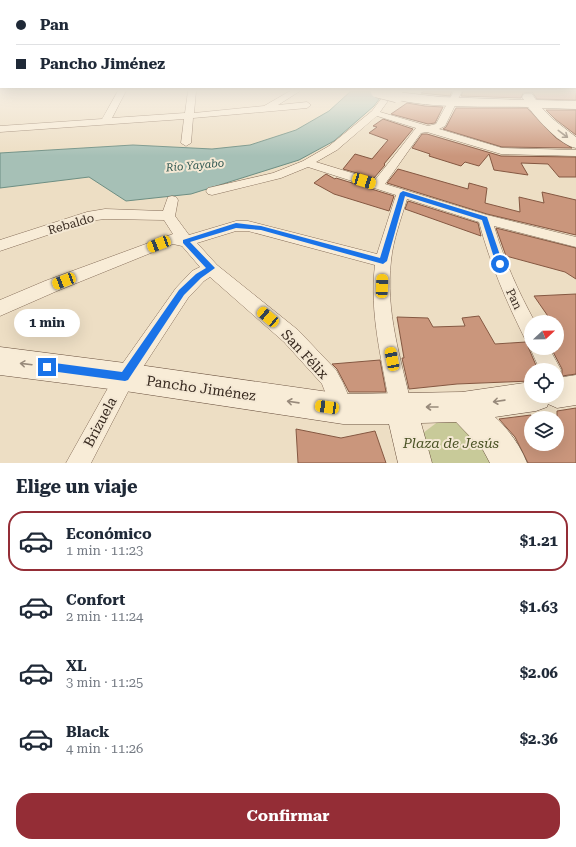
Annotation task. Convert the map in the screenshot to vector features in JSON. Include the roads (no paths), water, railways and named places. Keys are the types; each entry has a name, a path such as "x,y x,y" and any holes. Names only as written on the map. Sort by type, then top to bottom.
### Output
{"main road":[{"path":"540,113 552,126 576,144"},
{"name":"Pancho Jiménez","path":"0,361 125,376 343,409 462,407 524,394"},
{"path":"401,407 415,463"},
{"path":"462,407 494,439 510,463"}],"street":[{"path":"106,121 110,113"},
{"path":"186,143 189,113"},
{"path":"0,129 225,113"},
{"path":"212,191 277,176 307,163 333,148 375,113 501,150 576,153"},
{"path":"378,185 418,131 440,126 447,113"},
{"path":"307,163 485,219 576,242"},
{"path":"401,407 384,314 382,286 383,261 403,193"},
{"path":"168,216 172,200"},
{"name":"Rebaldo","path":"0,246 87,217 105,214 168,216"},
{"name":"San Félix","path":"168,216 186,241 211,268 291,336 329,377 336,390 343,409"},
{"name":"Pan","path":"485,219 494,250 510,291 524,319"},
{"path":"0,308 51,286 172,239 186,241 236,226 248,226 383,261"},
{"name":"Brizuela","path":"78,463 125,376 182,293 198,276 211,268"}],"water":[{"name":"Río Yayabo","path":"326,113 366,113 334,141 299,160 191,194 126,201 89,177 0,188 0,153 133,145 212,149 250,145 296,130"}],"park label":[{"name":"Plaza de Jesús","path":"451,443"}]}
